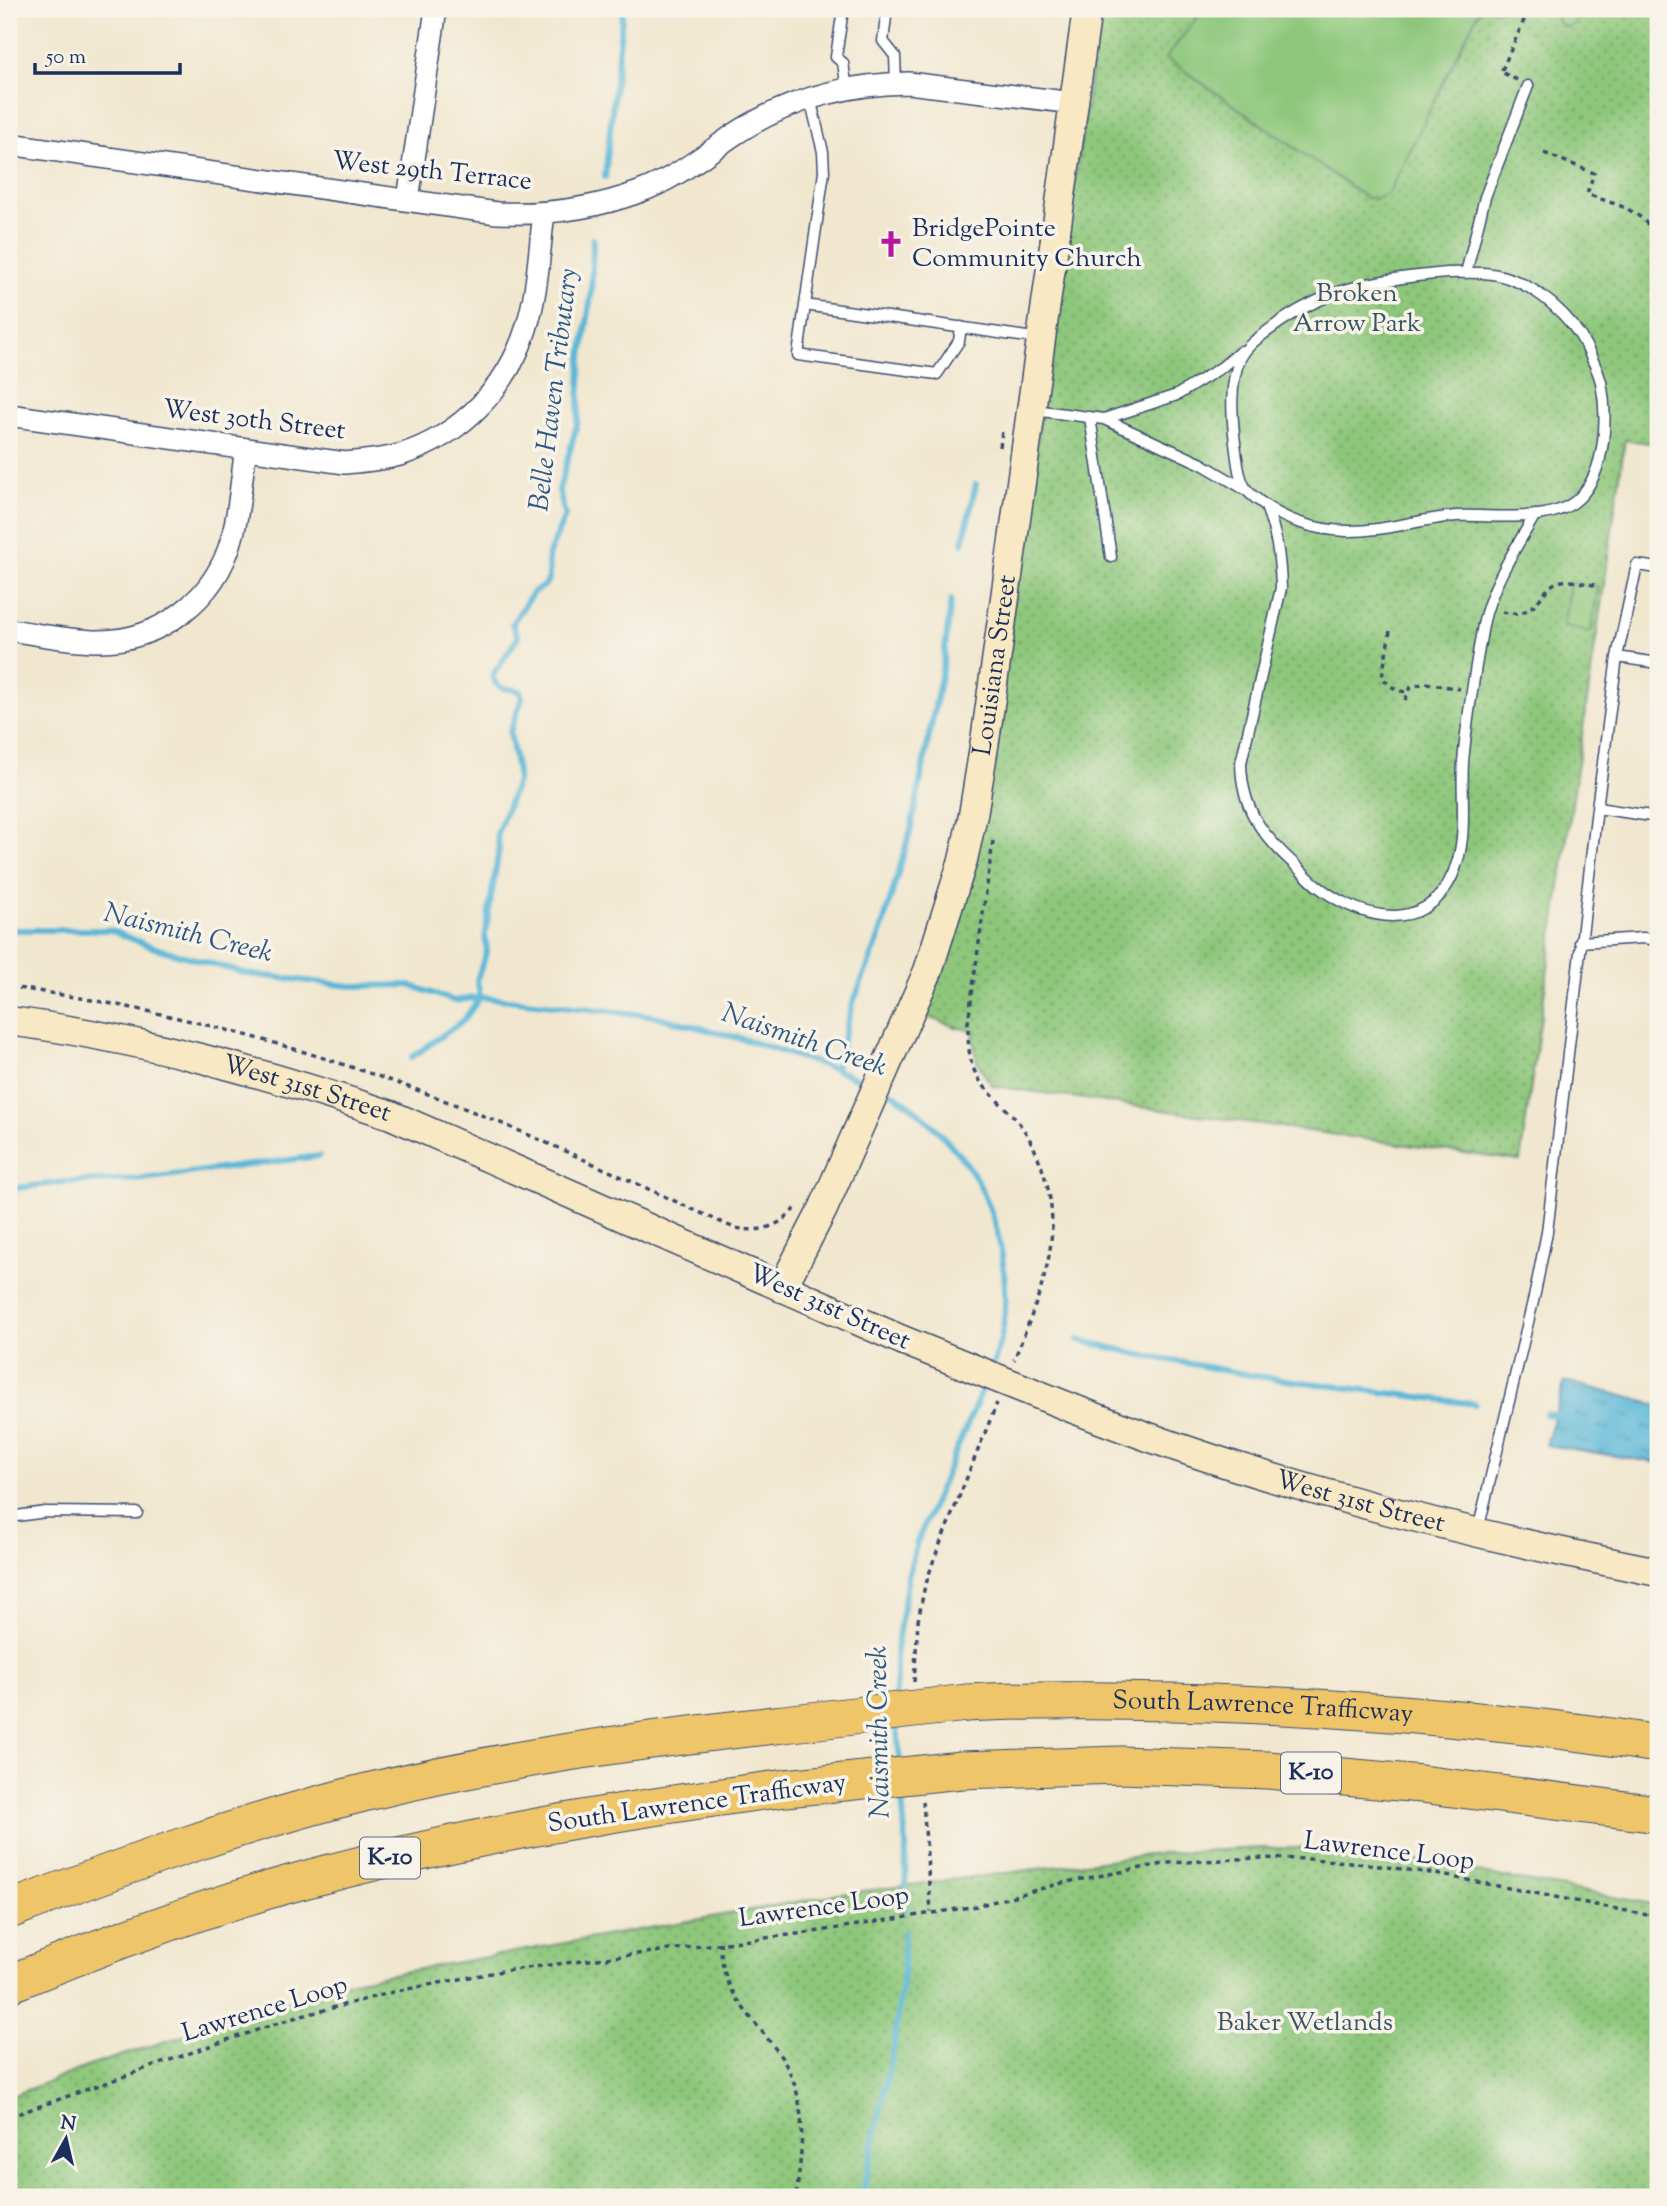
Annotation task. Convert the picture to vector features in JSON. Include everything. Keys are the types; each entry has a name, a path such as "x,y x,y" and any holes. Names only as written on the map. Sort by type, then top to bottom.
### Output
{"highway":[{"name":"South Lawrence Trafficway","path":"9,1909 211,1838 366,1792 522,1759 678,1736 967,1703 1112,1701 1359,1710 1492,1722 1658,1744"},
{"name":"South Lawrence Trafficway","path":"9,1984 202,1911 350,1868 554,1824 643,1808 786,1788 961,1770 1094,1765 1256,1769 1433,1785 1658,1814"}],"main road":[{"name":"Louisiana Street","path":"782,1288 822,1209 903,1029 940,937 963,860 973,815 1087,9"},
{"name":"West 31st Street","path":"9,1021 89,1033 168,1050 263,1074 379,1111 442,1136 902,1340 1183,1450 1385,1511 1658,1572"}],"street":[{"path":"408,200 436,9"},
{"name":"West 29th Terrace","path":"9,144 497,213 544,213 587,207 640,192 697,161 753,123 810,98 847,89 896,83 942,86 1074,103"},
{"name":"West 30th Street","path":"9,415 345,463 403,454 433,441 460,424 478,409 496,388 518,350 526,329 544,213"},
{"path":"9,630 99,641 124,639 173,621 194,604 213,583 224,562 233,537 246,449"}],"lane":[{"path":"843,9 836,57 843,63 847,89"},
{"path":"887,9 883,41 895,56 896,83"},
{"path":"1466,273 1485,197 1528,86"},
{"path":"810,98 823,152 824,172 798,355 937,374 959,341 961,327"},
{"path":"1031,410 1104,419 1193,460 1246,490 1266,507 1287,519 1314,527 1346,531 1455,516 1535,515 1561,509 1578,499 1590,482 1599,459 1603,435 1601,382 1583,340 1565,317 1526,286 1504,276 1466,273 1396,277 1359,285 1323,298 1290,314 1222,367 1177,395 1104,419"},
{"path":"805,305 1041,339"},
{"path":"1246,347 1239,362 1233,404 1235,446 1246,490"},
{"path":"1090,417 1111,557"},
{"path":"1266,507 1275,529 1281,588 1241,763 1241,781 1247,804 1256,823 1279,850 1319,888 1367,913 1390,916 1409,915 1426,909 1439,898 1450,882 1459,860 1463,763 1484,622 1515,549 1535,515"},
{"path":"1477,1533 1526,1331 1547,1231 1580,942 1617,657 1637,565 1658,568"},
{"path":"1617,657 1658,663"},
{"path":"1597,808 1658,817"},
{"path":"1580,942 1643,938 1658,940"},
{"path":"9,1517 46,1512 137,1513"}],"path":[{"path":"1528,86 1501,72 1529,9"},
{"path":"1544,153 1594,173 1587,194 1638,214 1647,222 1658,241"},
{"path":"1000,454 1002,431"},
{"path":"1489,609 1515,615 1525,612 1555,584 1562,581 1596,585"},
{"path":"1390,631 1382,677 1390,687 1407,692"},
{"path":"1405,700 1410,687 1426,683 1472,691"},
{"path":"995,830 968,1023 969,1051 974,1071 1019,1124 1032,1144 1044,1173 1053,1219 1048,1266 1010,1369"},
{"path":"9,987 162,1014 317,1055 402,1084 488,1118 745,1231 772,1227 786,1219 800,1199"},
{"path":"914,1683 918,1621 924,1590 1000,1395"},
{"path":"922,1791 931,1912"},
{"name":"Lawrence Loop","path":"9,2117 249,2032 397,1991 502,1971 813,1932 977,1906 1066,1882 1133,1868 1191,1861 1324,1859 1405,1869 1658,1917"},
{"path":"720,1942 725,1974 735,1996 784,2061 800,2103 802,2127 796,2197"}],"green space":[{"path":"1563,7 1571,7 1577,17 1571,27 1563,27 1557,21 1557,13"},
{"name":"Broken Arrow Park","path":"1100,9 1658,9 1658,444 1625,440 1520,1161 993,1086 977,1060 973,1030 924,1016 959,924 976,860"},
{"path":"1204,9 1480,9 1388,194 1367,198 1166,58"},
{"path":"1570,583 1598,587 1591,632 1563,627"},
{"name":"Baker Wetlands","path":"1311,1848 1388,1856 1658,1905 1658,2197 9,2197 9,2097 89,2066 352,1981 840,1894 1164,1853"}],"water":[{"path":"1565,1381 1658,1405 1658,1463 1546,1445"}],"waterway":[{"name":"Belle Haven Tributary","path":"605,177 623,9"},
{"name":"Belle Haven Tributary","path":"412,1057 464,1020 480,997 477,979 487,951 485,935 499,849 497,834 518,779 510,732 522,698 520,691 502,688 495,683 493,675 518,637 512,624 533,592 544,586 549,579 548,556 565,516 559,490 578,421 581,364 591,296 593,239"},
{"path":"963,543 976,484"},
{"path":"835,1069 853,1003 879,938 911,829 943,665 951,600"},
{"name":"Naismith Creek","path":"9,930 110,930 152,947 248,974 350,986 409,985 455,1001 480,997 655,1016 746,1040 835,1069 869,1084"},
{"name":"Naismith Creek","path":"883,1089 919,1113 956,1151 973,1173 993,1218 1000,1243 1005,1296 1004,1322 991,1369"},
{"path":"9,1189 65,1182 142,1179 319,1156"},
{"path":"1078,1340 1255,1376 1475,1404"},
{"name":"Naismith Creek","path":"896,1699 896,1650 908,1577 917,1542 985,1383"},
{"path":"1546,1414 1561,1416"},
{"name":"Naismith Creek","path":"897,1723 900,1765"},
{"name":"Naismith Creek","path":"901,1786 906,1845 905,1909"},
{"name":"Naismith Creek","path":"862,2197 894,2044 903,1974 904,1933"}],"place":[{"name":"BridgePointe Community Church","path":"891,244"}]}
